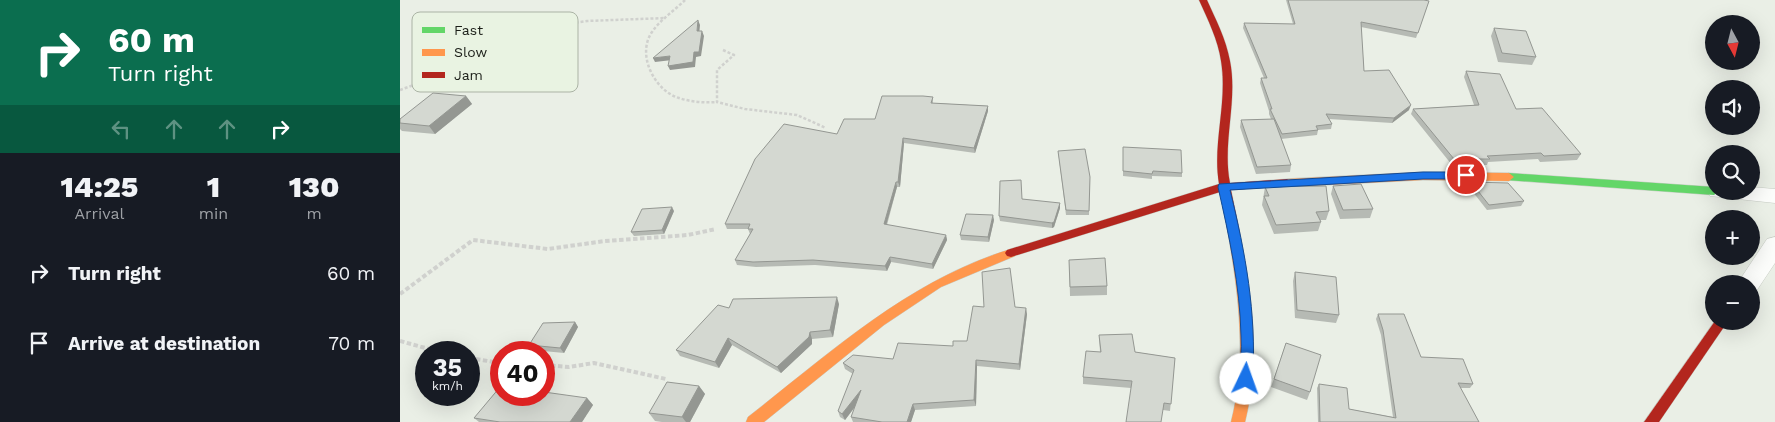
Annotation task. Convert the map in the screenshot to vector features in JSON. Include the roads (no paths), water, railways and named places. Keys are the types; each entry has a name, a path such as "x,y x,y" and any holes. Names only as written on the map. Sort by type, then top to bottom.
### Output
{"street":[{"path":"1203,0 1215,22 1226,62 1226,88 1220,152 1223,187 1240,265 1248,337 1246,379 1238,422"},
{"path":"753,422 879,321 937,284 983,263 1027,247 1223,187 1466,175 1526,177 1705,190"},
{"path":"1760,195 1775,196"},
{"path":"1755,275 1775,244"},
{"path":"1651,422 1716,330"}]}
